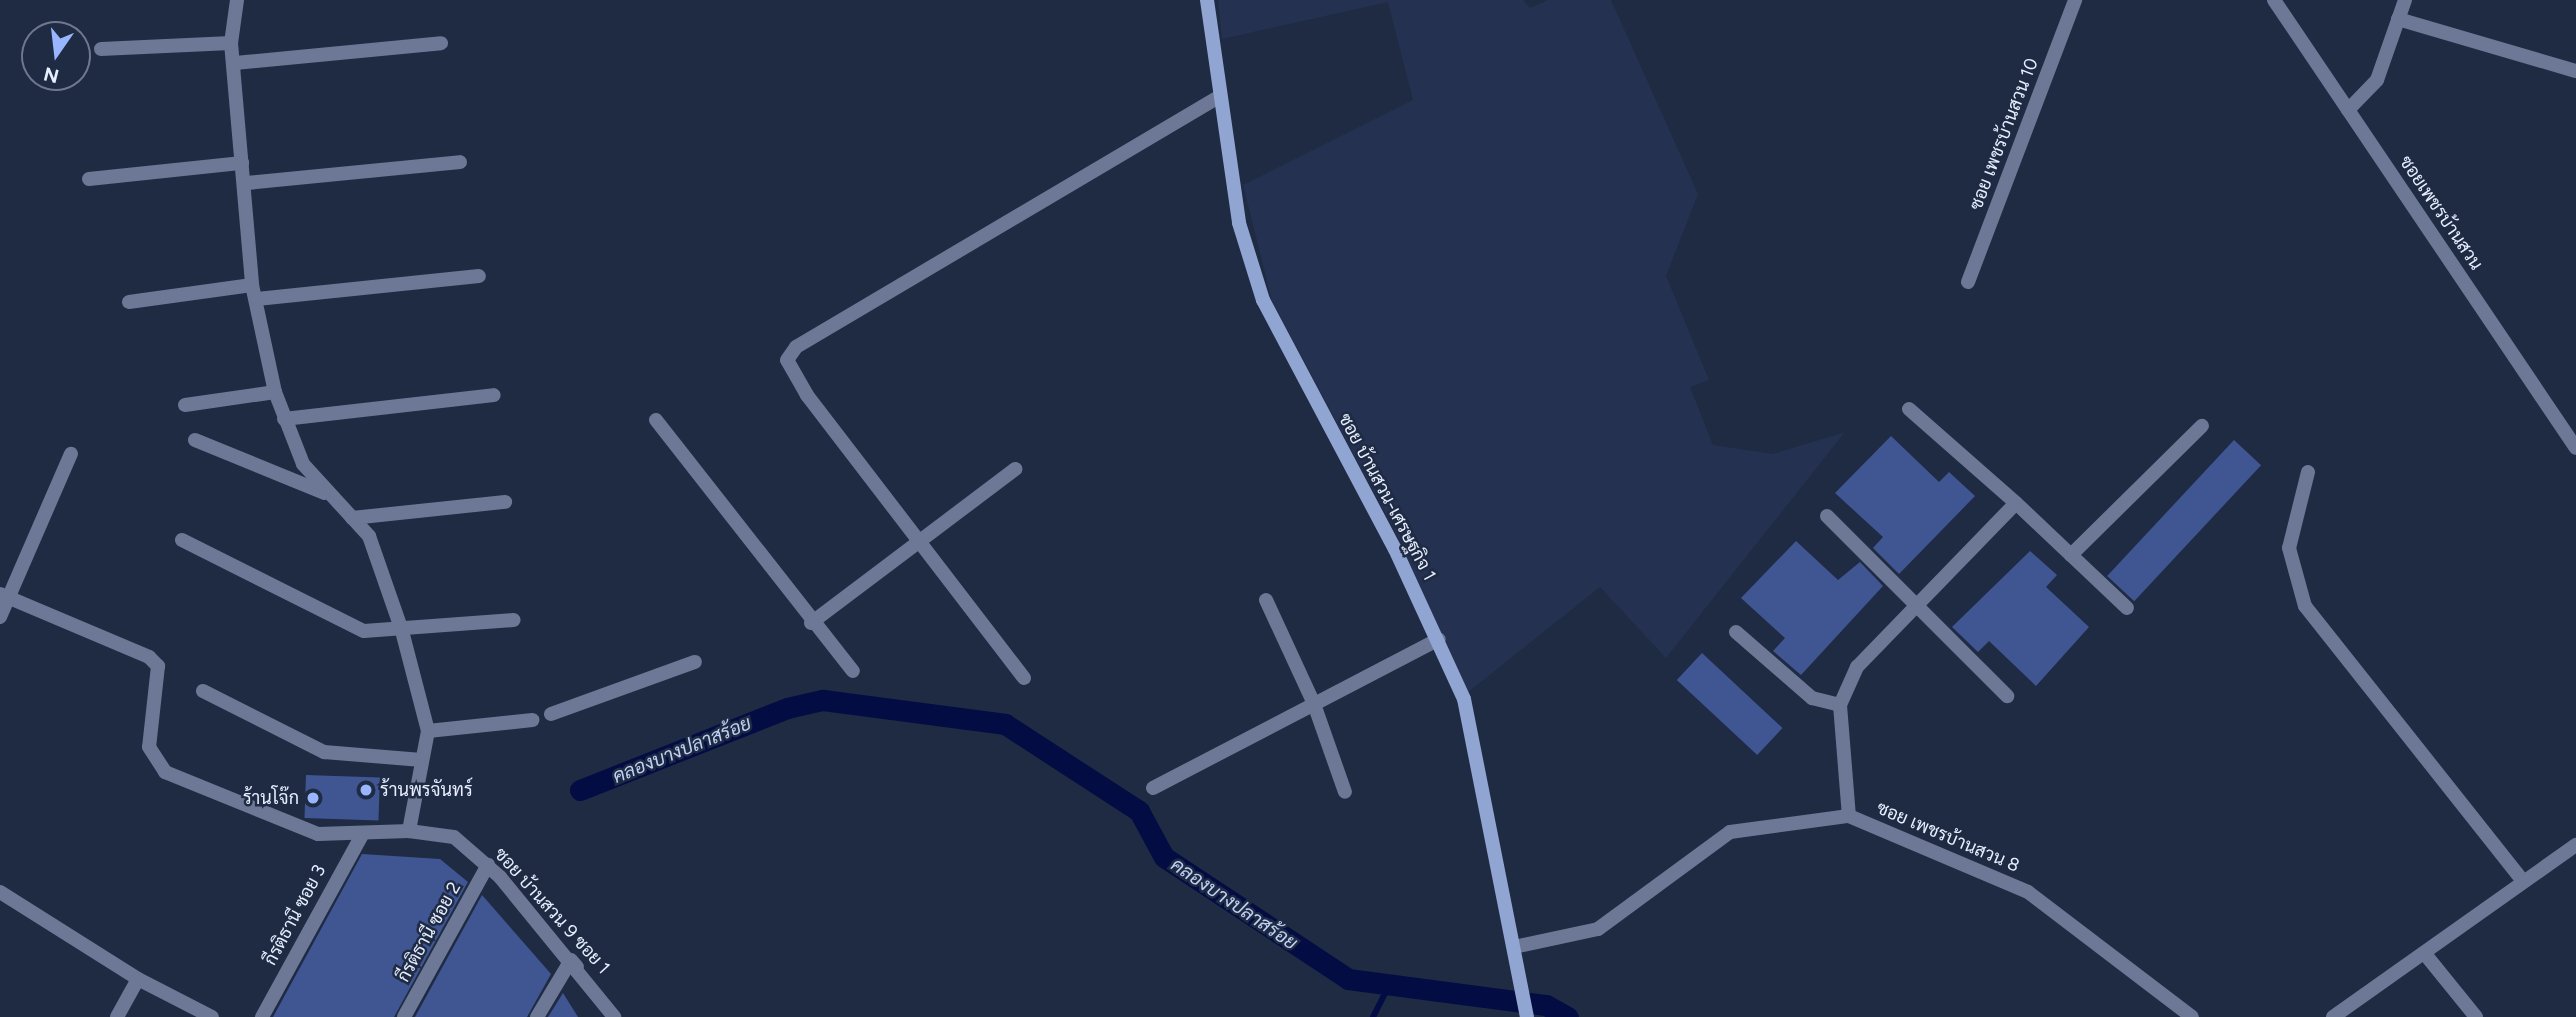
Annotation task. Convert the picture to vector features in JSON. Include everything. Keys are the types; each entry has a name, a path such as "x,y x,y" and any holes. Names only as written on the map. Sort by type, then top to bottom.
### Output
{"street":[{"path":"237,0 231,43 235,63 242,163 247,183 255,292 275,392 303,464 369,536 402,631 428,731 409,831"},
{"name":"ซอย บ้านสวน-เศรษฐกิจ 1","path":"1208,0 1219,97 1239,223 1263,300 1439,639 1464,699 1527,1017"},
{"name":"ซอย เพชรบ้านสวน 10","path":"1968,282 2075,0"},
{"name":"ซอยเพชรบ้านสวน","path":"2274,0 2576,448"},
{"path":"2348,110 2377,80 2405,0"},
{"path":"2398,19 2576,71"},
{"path":"101,49 231,43"},
{"path":"235,63 441,43"},
{"path":"1024,678 807,395 787,360 796,347 1219,97"},
{"path":"247,183 460,162"},
{"path":"89,179 242,163"},
{"path":"129,302 479,276"},
{"path":"185,405 275,392"},
{"path":"284,419 494,394"},
{"path":"1909,409 2016,503 2127,608"},
{"path":"656,420 811,622 853,671"},
{"path":"2071,555 2202,426"},
{"path":"195,440 330,495"},
{"path":"0,617 4,595 71,454"},
{"path":"811,622 1015,469"},
{"path":"2308,472 2290,548 2305,606 2523,881"},
{"path":"352,518 505,502"},
{"path":"1849,816 1840,705 1857,667 2016,503"},
{"path":"1827,516 1919,602 2007,696"},
{"path":"182,540 364,631 402,631 514,620"},
{"name":"ซอย บ้านสวน 9 ซอย 1","path":"4,595 149,657 158,666 149,747 165,772 318,834 409,831 454,837 488,865 595,988 614,1017"},
{"path":"1266,600 1314,704 1345,792"},
{"path":"1736,632 1812,698 1840,705"},
{"path":"1153,788 1439,639"},
{"path":"551,714 695,662"},
{"path":"203,691 324,752 422,760"},
{"path":"428,731 532,720"},
{"name":"ซอย เพชรบ้านสวน 8","path":"1514,947 1598,929 1730,832 1849,816 2028,892 2192,1017"},
{"name":"กีรติธานี ซอย 3","path":"262,1017 363,832"},
{"path":"2333,1017 2576,845"},
{"name":"กีรติธานี ซอย 2","path":"404,1017 488,865"},
{"path":"0,892 138,979 212,1017"},
{"path":"2425,954 2476,1017"},
{"path":"537,1017 571,960"},
{"path":"117,1017 138,979"}],"shaded area":[{"path":"1218,0 1523,0 1530,8 1548,0 1611,0 1698,194 1666,276 1709,380 1690,387 1713,445 1773,454 1845,432 1666,658 1600,587 1467,693 1399,539 1272,301 1243,185 1413,100 1388,2 1222,39"}],"building":[{"path":"1891,436 1939,482 1949,472 1975,496 1899,574 1873,548 1883,537 1835,493"},
{"path":"2234,440 2261,465 2134,601 2107,576"},
{"path":"1796,541 1838,580 1860,562 1883,586 1801,675 1773,651 1785,638 1741,598"},
{"path":"2030,551 2057,575 2046,587 2089,627 2036,686 1989,641 1978,652 1952,627"},
{"path":"1702,653 1782,728 1757,755 1677,680"},
{"path":"306,775 380,778 378,821 304,818"},
{"path":"362,854 440,859 468,882 394,1017 273,1017"},
{"path":"482,895 551,974 527,1017 415,1017"},
{"path":"563,993 578,1017 548,1017"}],"waterway":[{"name":"คลองบางปลาสร้อย","path":"580,790 787,708 823,700 1005,724 1139,811 1164,857 1348,979 1546,1005 1568,1017"},
{"path":"1373,1017 1388,987"}],"place":[{"name":"ร้านพรจันทร์","path":"366,790"},
{"name":"ร้านโจ๊ก","path":"313,798"}]}
